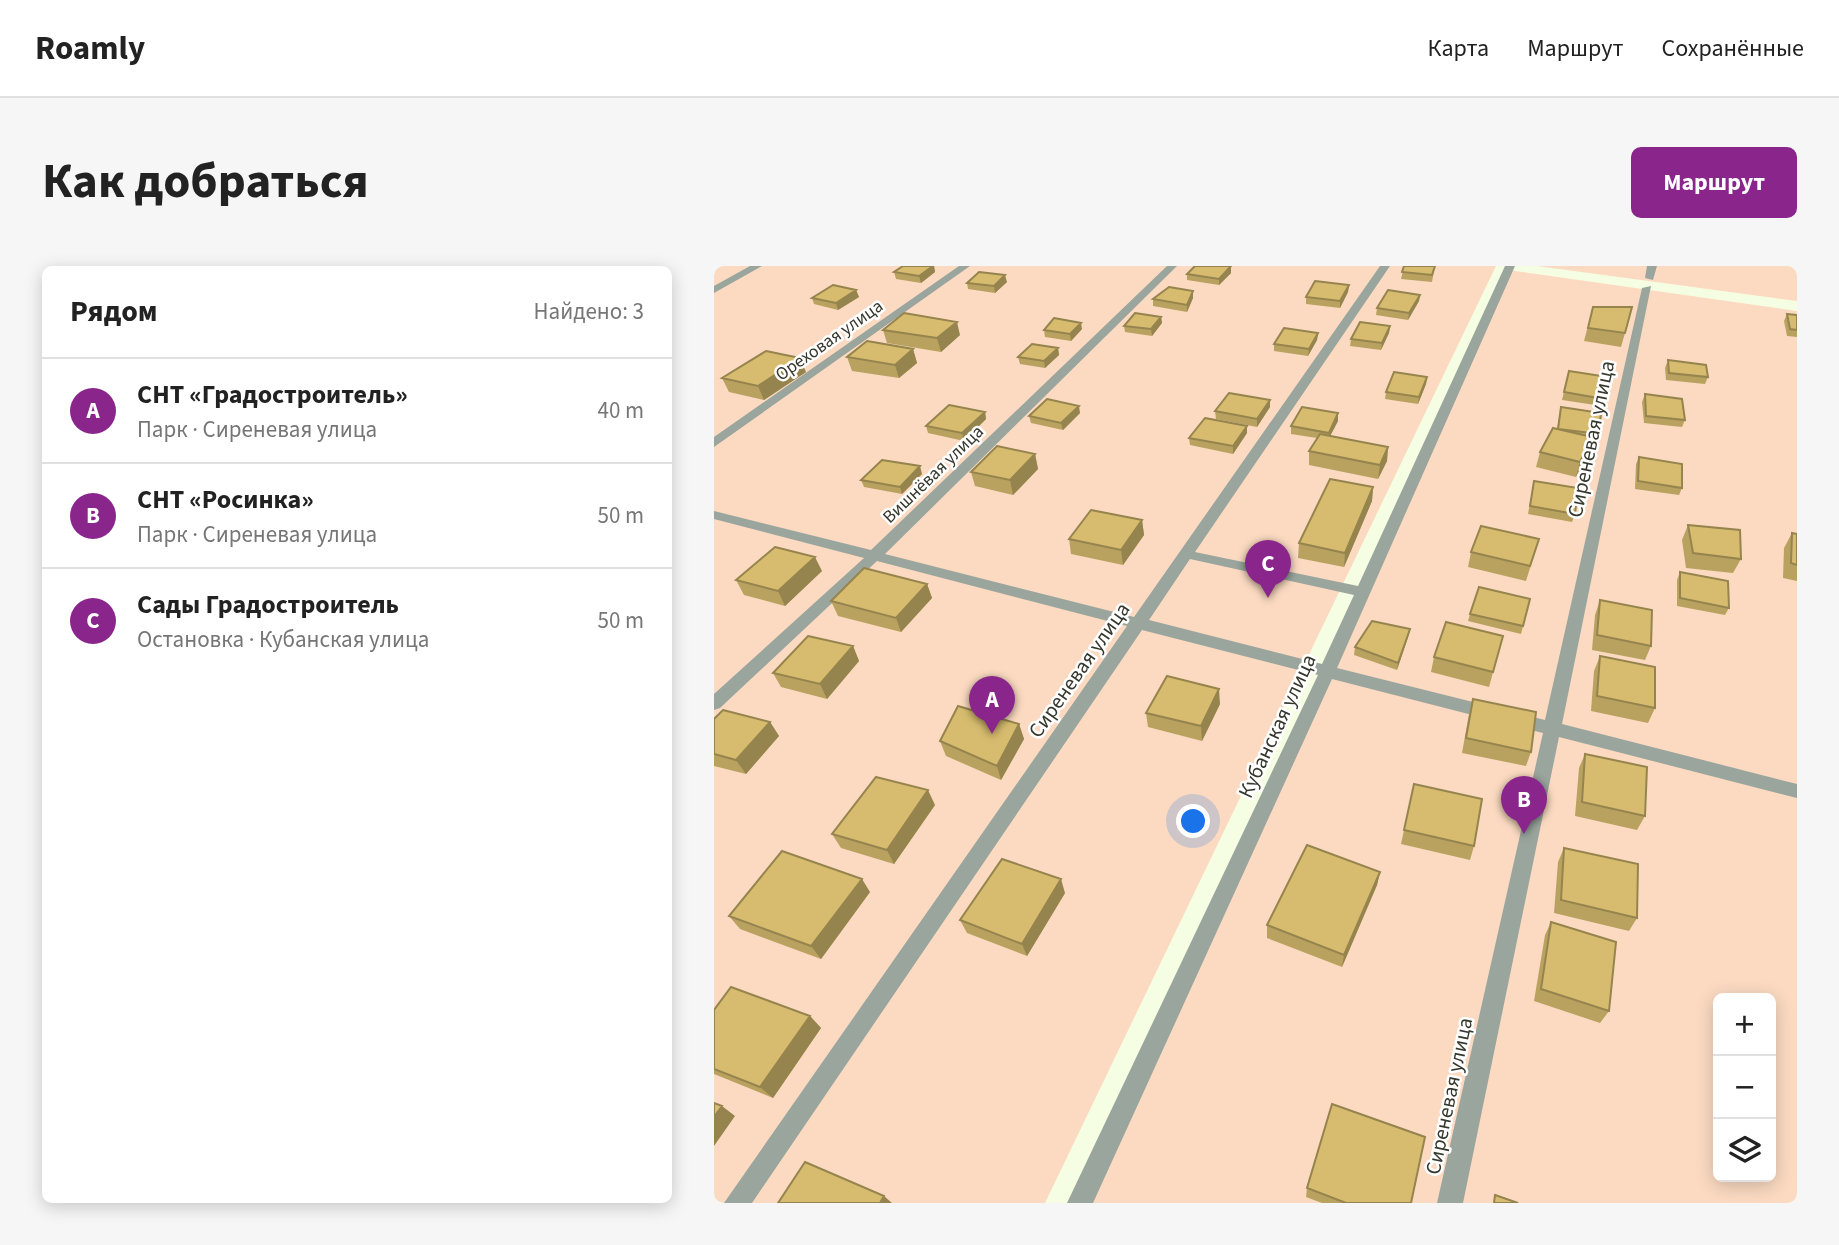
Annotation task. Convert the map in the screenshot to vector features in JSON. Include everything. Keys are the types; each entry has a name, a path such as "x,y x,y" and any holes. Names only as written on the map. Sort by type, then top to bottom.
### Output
{"street":[{"path":"714,290 757,266"},
{"name":"Ореховая улица","path":"714,443 965,266"},
{"name":"Вишнёвая улица","path":"714,704 873,557 1172,266"},
{"name":"Сиреневая улица","path":"737,1203 1385,266"},
{"name":"Кубанская улица","path":"1080,1203 1328,670 1510,266"},
{"name":"Сиреневая улица","path":"1450,1203 1652,266"},
{"path":"714,515 1797,791"},
{"path":"1186,554 1363,592"}],"shaded area":[{"path":"714,266 1496,266 1045,1203 714,1203"},
{"path":"1537,266 1797,266 1797,301"},
{"path":"1508,270 1797,311 1797,1203 1080,1203"}],"building":[{"path":"903,266 933,266 919,276 894,272"},
{"path":"1195,266 1231,266 1219,279 1187,274"},
{"path":"1404,266 1435,266 1432,275 1402,272"},
{"path":"979,272 1005,275 994,286 967,283"},
{"path":"1315,281 1349,285 1340,301 1306,297"},
{"path":"833,285 856,290 836,303 812,298"},
{"path":"1169,287 1193,291 1187,305 1153,299"},
{"path":"1388,290 1420,295 1409,313 1377,308"},
{"path":"1593,307 1632,307 1625,333 1588,328"},
{"path":"904,313 957,322 937,338 883,330"},
{"path":"1135,313 1161,317 1151,329 1124,326"},
{"path":"1787,314 1797,315 1797,330 1790,329"},
{"path":"1054,318 1081,323 1070,334 1044,330"},
{"path":"1360,322 1390,326 1382,343 1351,339"},
{"path":"1284,328 1318,333 1309,349 1274,344"},
{"path":"867,341 913,349 895,365 847,357"},
{"path":"1032,344 1058,348 1044,361 1018,357"},
{"path":"766,351 800,358 758,386 722,378"},
{"path":"1668,360 1706,365 1708,377 1669,373"},
{"path":"1569,371 1608,377 1604,399 1564,392"},
{"path":"1394,372 1427,377 1419,397 1386,392"},
{"path":"1229,393 1270,400 1257,419 1215,411"},
{"path":"1645,394 1682,399 1685,420 1646,416"},
{"path":"1047,399 1079,406 1061,423 1029,416"},
{"path":"949,405 985,412 962,433 926,426"},
{"path":"1302,407 1338,413 1329,433 1291,426"},
{"path":"1561,407 1601,413 1599,434 1558,429"},
{"path":"1205,418 1247,426 1233,446 1189,438"},
{"path":"1553,428 1592,437 1580,462 1540,452"},
{"path":"1320,434 1388,447 1380,465 1309,451"},
{"path":"997,446 1035,454 1010,480 971,472"},
{"path":"1639,457 1682,464 1682,488 1638,481"},
{"path":"882,460 920,466 900,487 861,480"},
{"path":"1330,479 1373,487 1345,553 1299,543"},
{"path":"1534,481 1578,488 1575,514 1530,506"},
{"path":"1091,510 1142,520 1121,550 1069,539"},
{"path":"1688,525 1740,530 1741,559 1693,553"},
{"path":"1481,526 1539,539 1530,566 1471,552"},
{"path":"1792,533 1797,534 1797,565 1791,563"},
{"path":"775,547 815,557 778,591 736,580"},
{"path":"864,568 927,584 896,618 831,601"},
{"path":"1680,572 1728,581 1729,608 1680,598"},
{"path":"1479,587 1530,599 1523,626 1470,614"},
{"path":"1600,600 1652,610 1651,646 1597,635"},
{"path":"1372,621 1410,629 1398,663 1355,647"},
{"path":"1446,622 1503,636 1493,672 1434,657"},
{"path":"808,636 853,646 820,684 773,673"},
{"path":"1600,656 1655,667 1655,708 1597,696"},
{"path":"1167,676 1219,689 1201,726 1146,713"},
{"path":"1473,699 1536,712 1531,752 1466,738"},
{"path":"958,706 1019,724 997,766 940,741"},
{"path":"723,710 770,722 736,760 714,754 714,719"},
{"path":"1585,754 1647,767 1645,816 1582,802"},
{"path":"876,777 928,790 887,850 832,834"},
{"path":"1414,784 1482,799 1474,846 1404,830"},
{"path":"1307,845 1380,872 1344,955 1267,925"},
{"path":"1564,848 1638,864 1637,918 1561,900"},
{"path":"782,851 862,879 811,946 729,916"},
{"path":"1002,859 1061,879 1022,944 960,920"},
{"path":"1551,922 1616,942 1609,1011 1541,989"},
{"path":"731,987 810,1016 760,1087 714,1069 714,1010"},
{"path":"714,1103 722,1106 714,1117"},
{"path":"1332,1104 1425,1137 1411,1203 1346,1203 1307,1188"},
{"path":"805,1162 884,1196 880,1203 778,1203"},
{"path":"1495,1195 1518,1203 1494,1203"}],"place":[{"name":"Сады Градостроитель","path":"1268,598"},
{"name":"СНТ «Градостроитель»","path":"992,734"},
{"name":"СНТ «Росинка»","path":"1524,834"}]}
